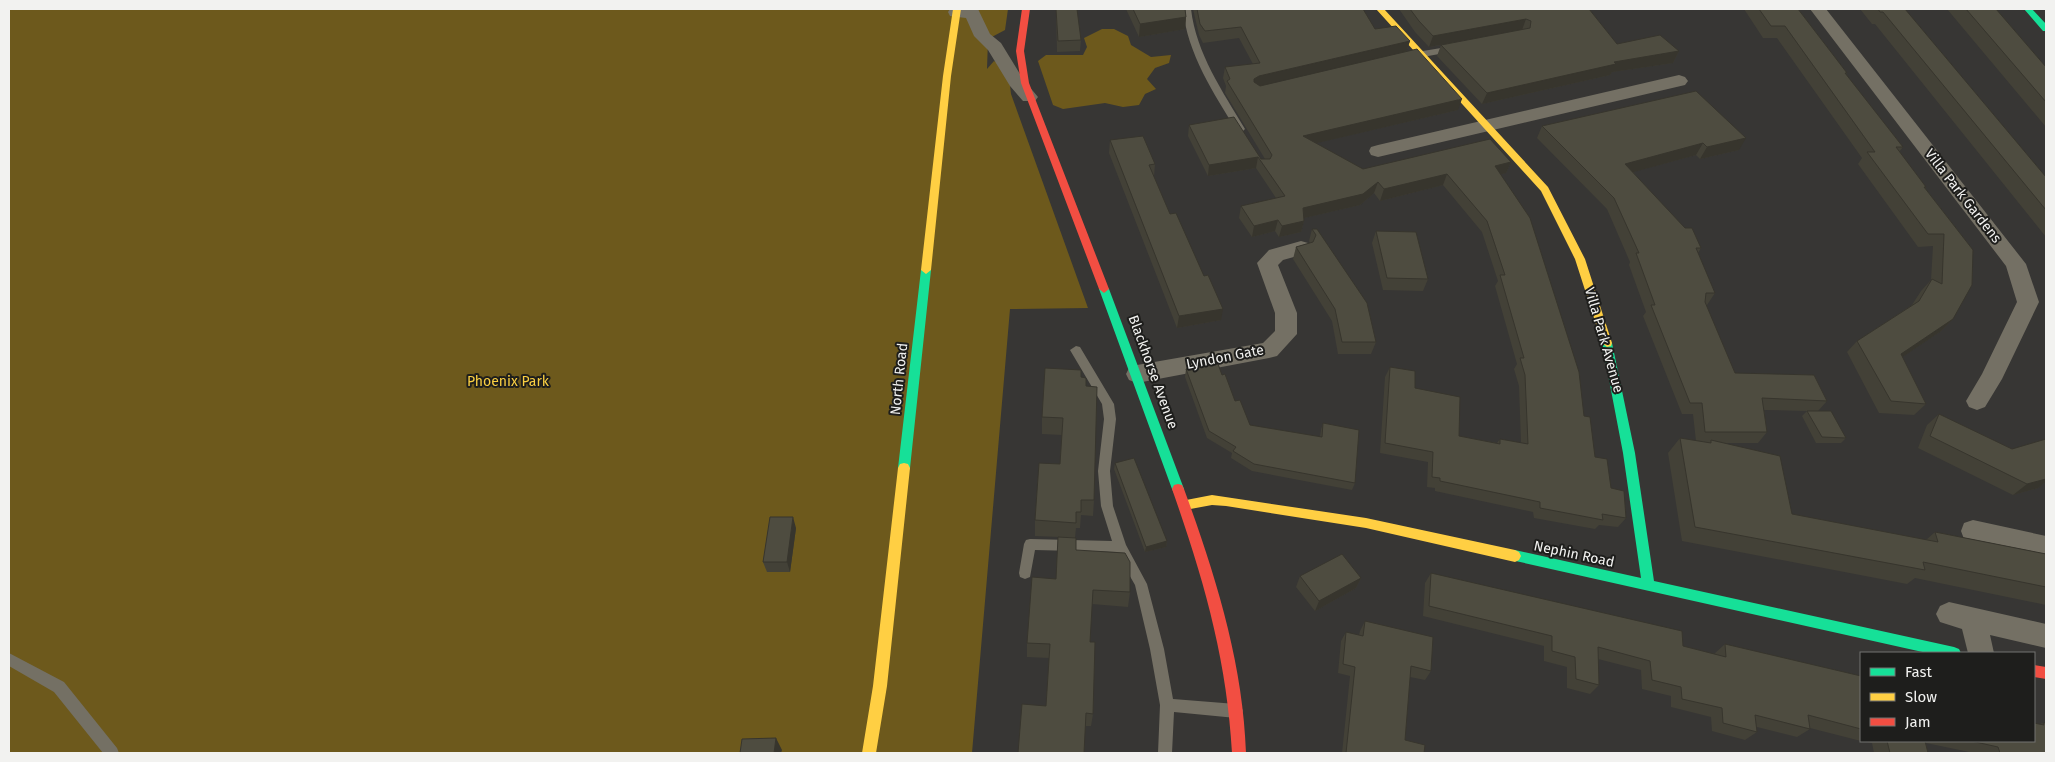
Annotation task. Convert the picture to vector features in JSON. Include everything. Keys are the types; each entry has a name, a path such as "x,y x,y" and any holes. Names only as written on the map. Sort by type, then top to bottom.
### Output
{"street":[{"name":"Blackhorse Avenue","path":"1026,9 1020,51 1029,97 1077,214 1186,505 1226,638 1238,711 1239,753"},
{"name":"Villa Park Avenue","path":"1380,9 1545,189 1562,216 1580,261 1614,367 1625,419 1648,585"},
{"name":"Villa Park Gardens","path":"1818,9 2016,264 2028,302 1991,379 1977,401"},
{"path":"2028,9 2045,26"},
{"path":"957,10 972,14 983,36 995,47 1016,82 1029,97"},
{"name":"North Road","path":"869,753 880,686 947,76 957,10"},
{"path":"995,47 1020,51"},
{"path":"1378,150 1679,81"},
{"name":"Lyndon Gate","path":"1137,374 1270,350 1286,334 1286,313 1267,263 1276,255 1301,248"},
{"name":"Nephin Road","path":"1186,505 1212,500 1284,509 1366,524 1950,652"},
{"path":"1973,531 2046,547"},
{"path":"1980,652 1961,617 2046,636"}],"lane":[{"path":"1187,9 1186,22 1196,45 1243,134"},
{"path":"1410,56 1466,47"},
{"path":"1076,350 1108,404 1110,419 1104,471 1107,506 1120,547 1141,584 1157,648 1167,705 1165,753"},
{"path":"1025,573 1030,544 1120,547"},
{"path":"9,659 58,687 112,753"},
{"path":"1167,705 1238,711"}],"green space":[{"name":"Phoenix Park","path":"9,9 1008,9 1005,30 988,39 987,69 994,61 1008,69 1011,94 1088,308 1010,309 972,753 9,753"},
{"path":"1102,29 1114,29 1128,36 1131,45 1151,57 1171,55 1169,63 1155,68 1147,79 1156,89 1145,94 1139,105 1123,107 1105,103 1063,109 1053,105 1038,61 1046,55 1083,55 1087,47 1084,38"}],"building":[{"path":"1056,9 1077,9 1081,40 1058,41"},
{"path":"1133,9 1185,9 1186,17 1140,24"},
{"path":"1197,9 1363,9 1375,29 1396,26 1410,41 1259,76 1254,79 1254,82 1260,86 1417,49 1462,99 1303,136 1363,169 1490,139 1511,162 1495,166 1530,218 1579,372 1584,416 1590,417 1595,457 1607,459 1611,488 1624,491 1626,518 1602,514 1603,520 1540,508 1540,502 1440,481 1440,478 1432,477 1433,452 1385,443 1390,367 1415,371 1415,388 1460,397 1459,436 1500,444 1500,439 1528,444 1525,375 1520,358 1524,358 1500,275 1505,275 1487,221 1447,174 1384,189 1378,182 1363,194 1303,208 1304,221 1282,226 1278,220 1254,226 1241,206 1285,196 1258,157 1209,165 1189,125 1234,117 1261,159 1270,159 1272,155 1227,81 1230,79 1225,67 1260,63 1241,27 1205,31 1200,24"},
{"path":"1410,9 1589,9 1617,44 1660,35 1679,51 1614,62 1616,64 1487,93 1441,45 1530,28 1531,21 1526,19 1433,36"},
{"path":"1759,9 1798,9 1903,147 1896,147 1926,187 1924,187 1973,250 1972,285 1953,319 1901,354 1926,404 1891,401 1857,341 1919,301 1932,279 1942,284 1944,234 1928,234 1867,152 1875,152 1785,26 1771,26"},
{"path":"1878,9 1905,9 2046,177 2046,210 1883,12 1880,12"},
{"path":"1966,9 1996,9 2046,67 2046,102"},
{"path":"1696,91 1746,138 1707,147 1703,143 1625,164 1685,228 1692,228 1701,248 1696,248 1715,293 1706,293 1705,302 1735,373 1814,375 1827,401 1762,398 1767,432 1705,432 1702,403 1690,403 1651,305 1655,305 1636,253 1639,253 1614,198 1542,126"},
{"path":"1143,136 1155,164 1149,165 1170,214 1176,213 1204,276 1208,275 1223,309 1179,316 1110,140"},
{"path":"1312,229 1317,229 1367,303 1376,342 1342,342 1335,309 1296,247 1313,242 1316,235"},
{"path":"1376,231 1416,232 1428,279 1387,278"},
{"path":"1218,364 1222,375 1225,374 1235,401 1240,400 1250,425 1322,437 1323,423 1359,430 1355,483 1254,464 1233,451 1236,447 1209,431 1186,369"},
{"path":"1045,368 1081,370 1081,377 1086,378 1086,386 1097,387 1094,500 1081,500 1081,512 1076,512 1076,523 1035,520 1039,463 1060,464 1063,418 1042,417"},
{"path":"1807,411 1831,411 1846,438 1822,437"},
{"path":"1939,414 2012,449 2046,439 2046,479 2027,484 1930,436"},
{"path":"1680,438 1711,443 1711,440 1780,456 1792,514 1938,542 1935,532 2046,554 2046,587 1923,562 1925,570 1695,527"},
{"path":"1134,458 1167,541 1146,547 1115,463"},
{"path":"770,517 793,517 787,562 763,562"},
{"path":"1058,537 1076,538 1076,550 1125,553 1130,562 1130,592 1093,590 1090,642 1095,642 1093,714 1086,713 1084,753 1018,753 1022,704 1046,706 1050,644 1027,643 1032,577 1056,579"},
{"path":"1342,554 1361,578 1319,601 1300,576"},
{"path":"1431,573 1682,631 1683,646 1726,657 1725,644 1860,676 1860,729 1808,715 1810,729 1755,715 1757,732 1723,723 1722,708 1682,699 1681,687 1652,680 1650,661 1598,647 1599,685 1576,679 1575,657 1552,651 1552,636 1429,606"},
{"path":"1365,621 1433,637 1431,671 1411,666 1405,740 1425,745 1424,753 1346,753 1355,667 1343,664 1346,632 1363,636"},
{"path":"2035,723 2044,725 2043,723 2046,723 2046,753 2000,753 1998,747 1976,742 2035,742"},
{"path":"776,738 774,753 740,753 742,739"},
{"path":"1887,742 1925,742 1928,753 1890,753"}],"traffic: fast":[{"path":"2028,9 2046,29"},
{"path":"904,468 926,270"},
{"path":"1104,289 1178,489"},
{"path":"1607,343 1629,453 1648,585"},
{"path":"1515,556 1949,652"}],"traffic: slow":[{"path":"926,270 947,76 957,9"},
{"path":"1380,9 1545,189 1580,259 1607,343"},
{"path":"869,753 880,686 904,468"},
{"path":"1185,505 1212,500 1226,501 1366,523 1515,556"}],"traffic: jam":[{"path":"1026,9 1020,51 1025,83 1104,289"},
{"path":"1178,489 1201,554 1220,619 1233,685 1239,753"},
{"path":"2035,671 2046,673"}]}
